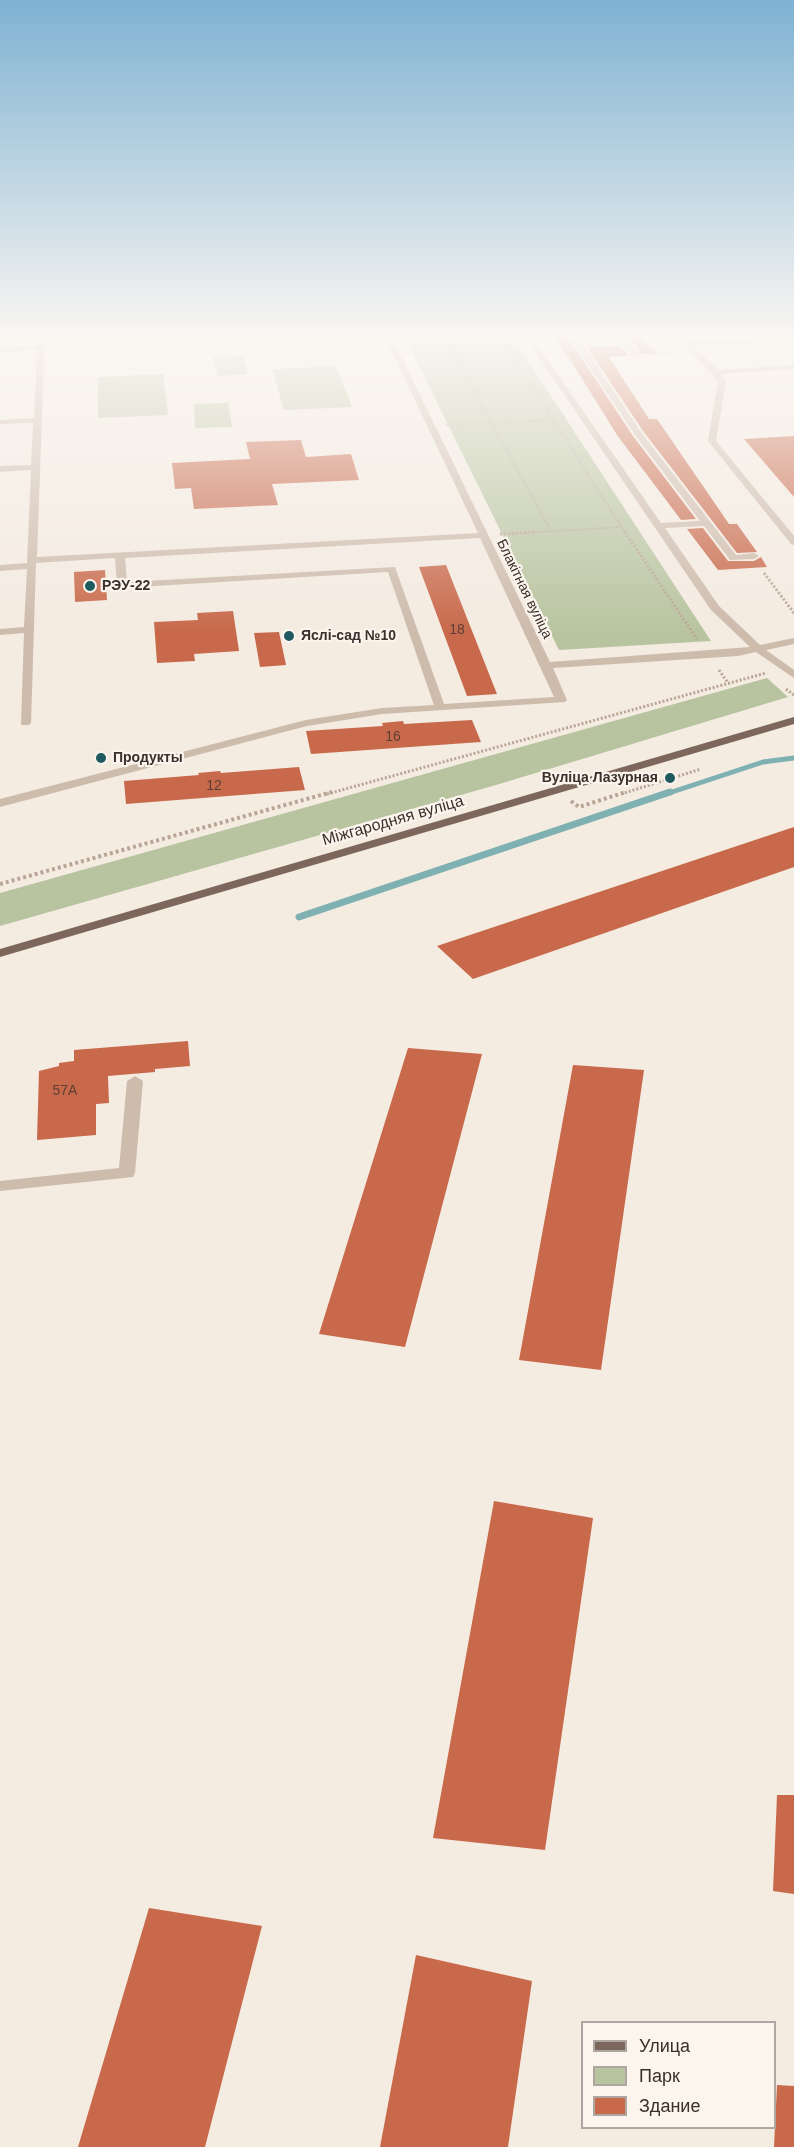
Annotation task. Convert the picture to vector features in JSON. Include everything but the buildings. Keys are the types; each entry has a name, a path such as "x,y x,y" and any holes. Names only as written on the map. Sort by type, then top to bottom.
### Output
{"main road":[{"name":"Міжгародняя вуліца","path":"0,953 794,720"}],"street":[{"path":"25,723 36,433"},
{"name":"Блакітная вуліца","path":"434,433 546,665 708,655 758,649 794,641"},
{"path":"595,433 715,608 758,649 794,675"},
{"path":"637,433 733,558"},
{"path":"713,433 712,441 794,542"},
{"path":"0,469 35,467"},
{"path":"658,526 707,523"},
{"path":"0,568 120,555 483,535"},
{"path":"120,555 122,585 392,569 440,707"},
{"path":"716,559 754,556"},
{"path":"0,632 28,630"},
{"path":"0,803 306,723 382,711 561,700 546,665"},
{"path":"0,1186 127,1173 135,1081"}],"path":[{"path":"498,433 551,531"},
{"path":"562,433 708,655"},
{"path":"483,535 622,527"},
{"path":"764,573 794,613"},
{"path":"0,884 766,673"},
{"path":"568,799 579,807 701,769"}],"green space":[{"path":"452,433 575,433 711,641 559,650"},
{"path":"767,678 788,697 496,785 0,926 0,893"}],"waterway":[{"path":"666,794 763,762 794,758"},
{"path":"299,917 670,792"}],"place":[{"name":"РЭУ-22","path":"90,586"},
{"name":"Яслі-сад №10","path":"289,636"},
{"name":"Продукты","path":"101,758"},
{"name":"Вуліца Лазурная","path":"670,778"}]}
